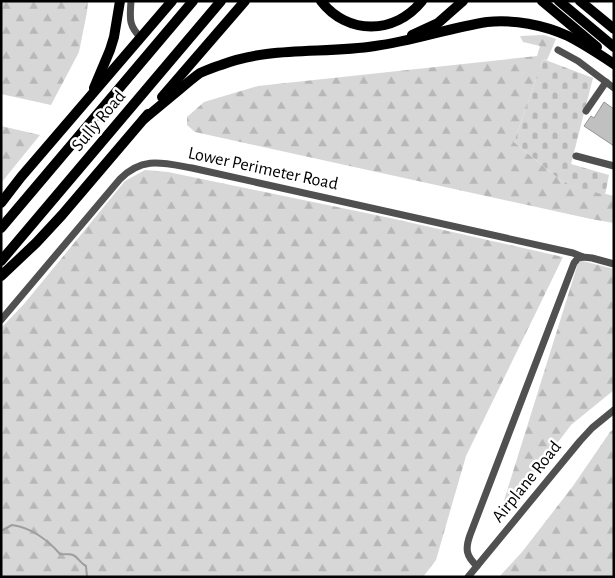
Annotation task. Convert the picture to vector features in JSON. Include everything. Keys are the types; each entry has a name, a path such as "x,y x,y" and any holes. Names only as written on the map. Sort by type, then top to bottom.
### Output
{"highway":[{"path":"90,97 110,50 118,20 120,1"},
{"path":"1,203 19,179 172,1"},
{"name":"Sully Road","path":"1,228 193,1"},
{"name":"Sully Road","path":"1,261 221,1"},
{"path":"1,276 62,215 245,1"},
{"path":"321,1 327,9 340,19 356,25 371,27 386,25 400,20 422,1"},
{"path":"386,45 438,23 463,1"},
{"path":"542,1 614,62"},
{"path":"558,1 614,47"},
{"path":"580,1 614,30"},
{"path":"144,119 200,74 229,62 275,52 363,48 386,45 470,25 492,22 512,22 542,27 567,36 614,62"}],"street":[{"path":"131,1 130,21 141,38"},
{"path":"558,50 578,61 614,88"},
{"path":"586,112 606,82"},
{"path":"576,156 614,166"},
{"name":"Lower Perimeter Road","path":"1,320 120,179 134,168 150,163 192,168 573,253 614,264"},
{"path":"477,566 471,561 468,554 467,546 470,535 574,263 578,258 583,257"},
{"name":"Airplane Road","path":"468,577 580,441 592,428 614,410"}],"green space":[{"path":"1,1 88,1 79,52 51,105 1,94"},
{"path":"544,35 556,39 547,60 543,59 514,142 565,184 614,196 614,223 195,132 187,125 187,117 204,102 258,86 537,56 540,46 523,42 520,36"},
{"path":"543,59 593,78 571,164 609,175 605,195 565,184 514,142"},
{"path":"1,126 40,135 1,183"},
{"path":"145,170 168,172 390,218 563,257 466,456 436,560 423,577 1,577 1,328 24,304 125,181"},
{"path":"579,260 614,269 614,390 571,425 497,523"},
{"path":"614,429 614,577 499,577 522,552"}],"building":[{"path":"604,102 614,109 614,146 584,126 591,116 594,118"}],"waterway":[{"path":"1,531 12,525 32,531 60,554 76,557 86,566 87,577"}]}
